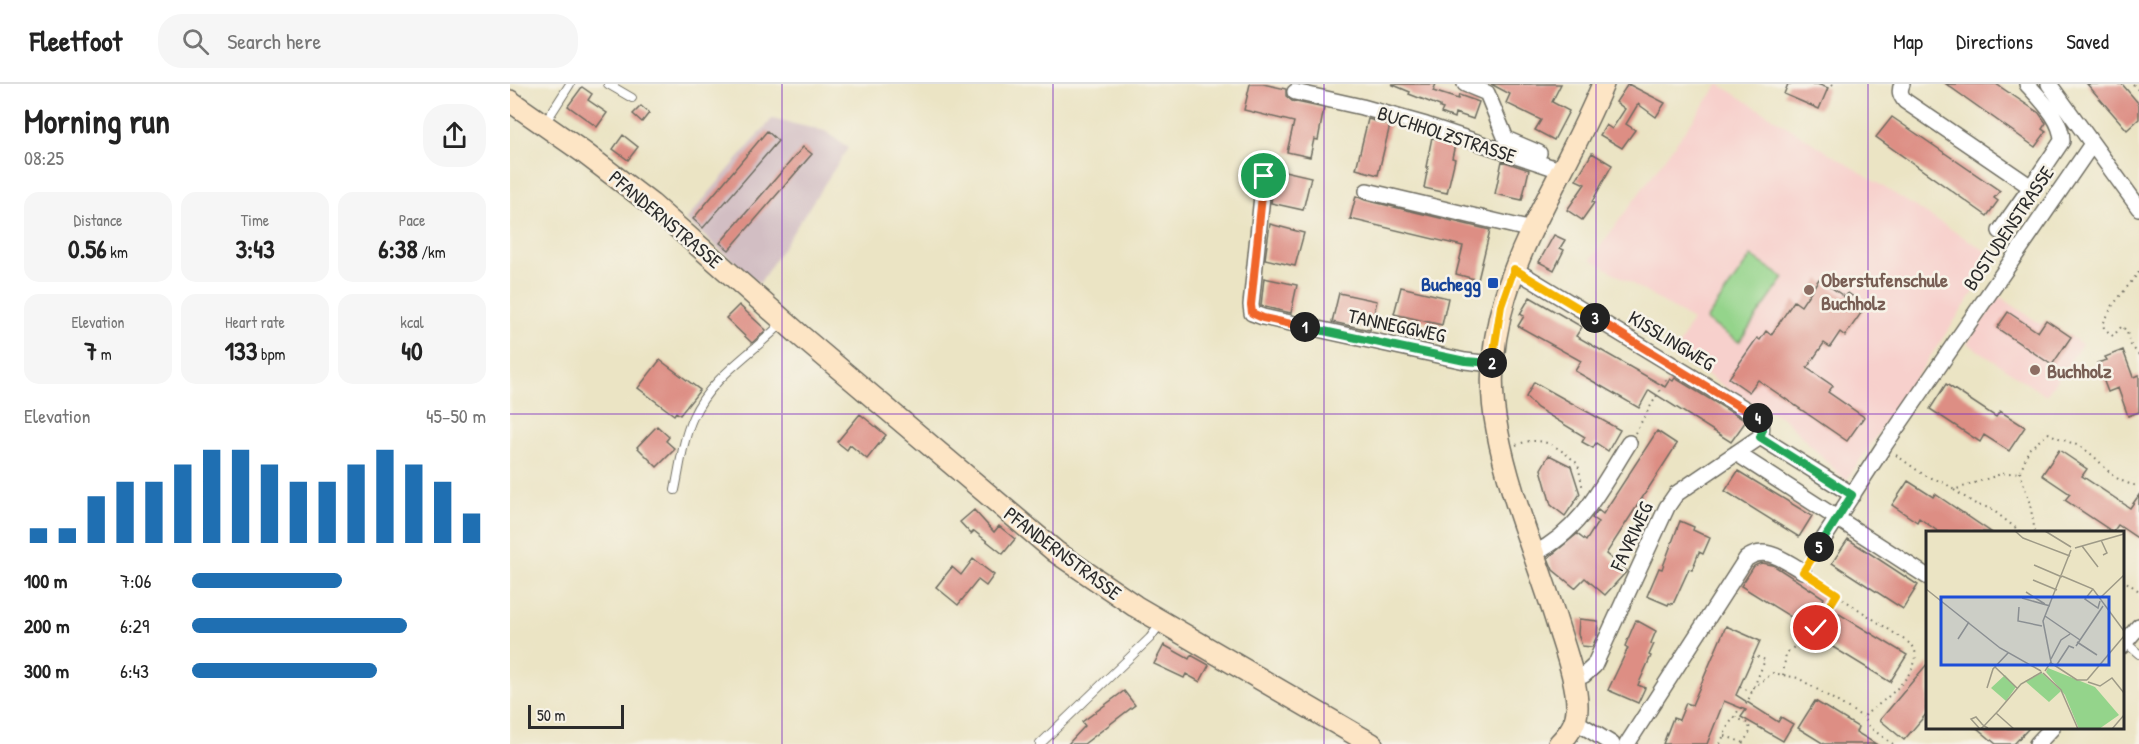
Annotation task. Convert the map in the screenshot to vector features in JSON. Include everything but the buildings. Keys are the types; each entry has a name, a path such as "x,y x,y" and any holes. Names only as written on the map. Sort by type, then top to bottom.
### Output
{"main road":[{"path":"1559,744 1575,721 1577,706 1565,650 1502,450 1493,403 1492,364 1501,306 1514,269 1603,84"},
{"name":"PFANDERNSTRASSE","path":"510,101 651,204 784,321 1056,552 1109,590 1161,622 1372,744"}],"street":[{"path":"1465,84 1487,93 1506,139 1565,167"},
{"path":"1902,84 1900,96 1905,101 2031,187"},
{"path":"2000,231 2062,141 2062,133 2045,106 2027,84"},
{"path":"2055,86 2092,144 2139,208"},
{"name":"BUCHHOLZSTRASSE","path":"1295,92 1362,107 1565,167"},
{"name":"BOSTUDENSTRASSE","path":"1815,552 1884,446 2092,144"},
{"name":"TANNEGGWEG","path":"1264,176 1252,313 1263,318 1442,356 1492,364"},
{"path":"1367,191 1532,230"},
{"name":"KISSLINGWEG","path":"1514,269 1755,415 1761,421 1763,429 1760,437"},
{"path":"1760,437 1852,495"},
{"name":"FAVRIWEG","path":"1572,680 1584,675 1594,666 1667,507 1676,494 1760,437"},
{"path":"1535,553 1563,534 1585,513 1629,443"},
{"path":"1736,453 1926,576"},
{"path":"1627,744 1746,559 1756,553 1764,552 1803,572"},
{"path":"2124,644 2139,627"},
{"path":"1575,721 1612,744"},
{"path":"2037,744 2051,729"}],"lane":[{"path":"543,124 570,84"},
{"path":"608,84 632,98"},
{"path":"675,490 688,429 700,403 721,378 784,321"},
{"path":"1040,744 1150,638 1161,622"},
{"path":"2124,644 2139,654"}],"path":[{"path":"2133,84 2139,91"},
{"path":"2139,272 2113,305 2103,324 2113,336 2122,326 2127,332 2130,344 2139,355"},
{"path":"1629,443 1674,366"},
{"path":"2035,531 2030,504 2020,472 2029,449 2049,433 2080,446 2095,456 2106,471 2117,479 2139,486"},
{"path":"1502,450 1526,441 1542,440 1562,451 1578,464 1585,513"},
{"path":"1884,446 1924,476 1945,483 1977,505 1990,508 2020,531"},
{"path":"1954,490 2001,474 2020,472"},
{"path":"1803,572 1912,645 1916,650 1918,657 1914,666 1890,697 1864,717"},
{"path":"2124,580 2139,591"},
{"path":"1783,675 1786,653 1816,628 1837,594"},
{"path":"1720,744 1734,716 1747,702 1765,660 1754,655"},
{"path":"1754,687 1773,674 1798,678 1864,717 1869,727 1893,744"},
{"path":"1740,687 1752,692"},
{"path":"1724,736 1745,744 1750,732 1749,724 1734,716"}],"shaded area":[{"name":"Oberstufenschule Buchholz","path":"1719,84 1997,258 1846,481 1782,417 1746,401 1675,353 1692,320 1591,259"},
{"path":"772,119 825,131 848,148 759,284 686,220"},
{"name":"Buchholz","path":"1999,296 2042,325 2046,320 2082,344 2046,396 1967,343"}],"green space":[{"path":"1751,256 1784,278 1739,342 1706,320"}],"place":[{"name":"Buchegg","path":"1493,283"},
{"name":"Oberstufenschule Buchholz","path":"1809,290"},
{"name":"Buchholz","path":"2035,370"}],"route":[{"path":"1264,176 1252,313 1263,318 1465,361 1492,364 1501,306 1514,269 1755,415 1761,421 1763,429 1760,437 1852,495 1803,572 1837,594 1816,628"}]}
